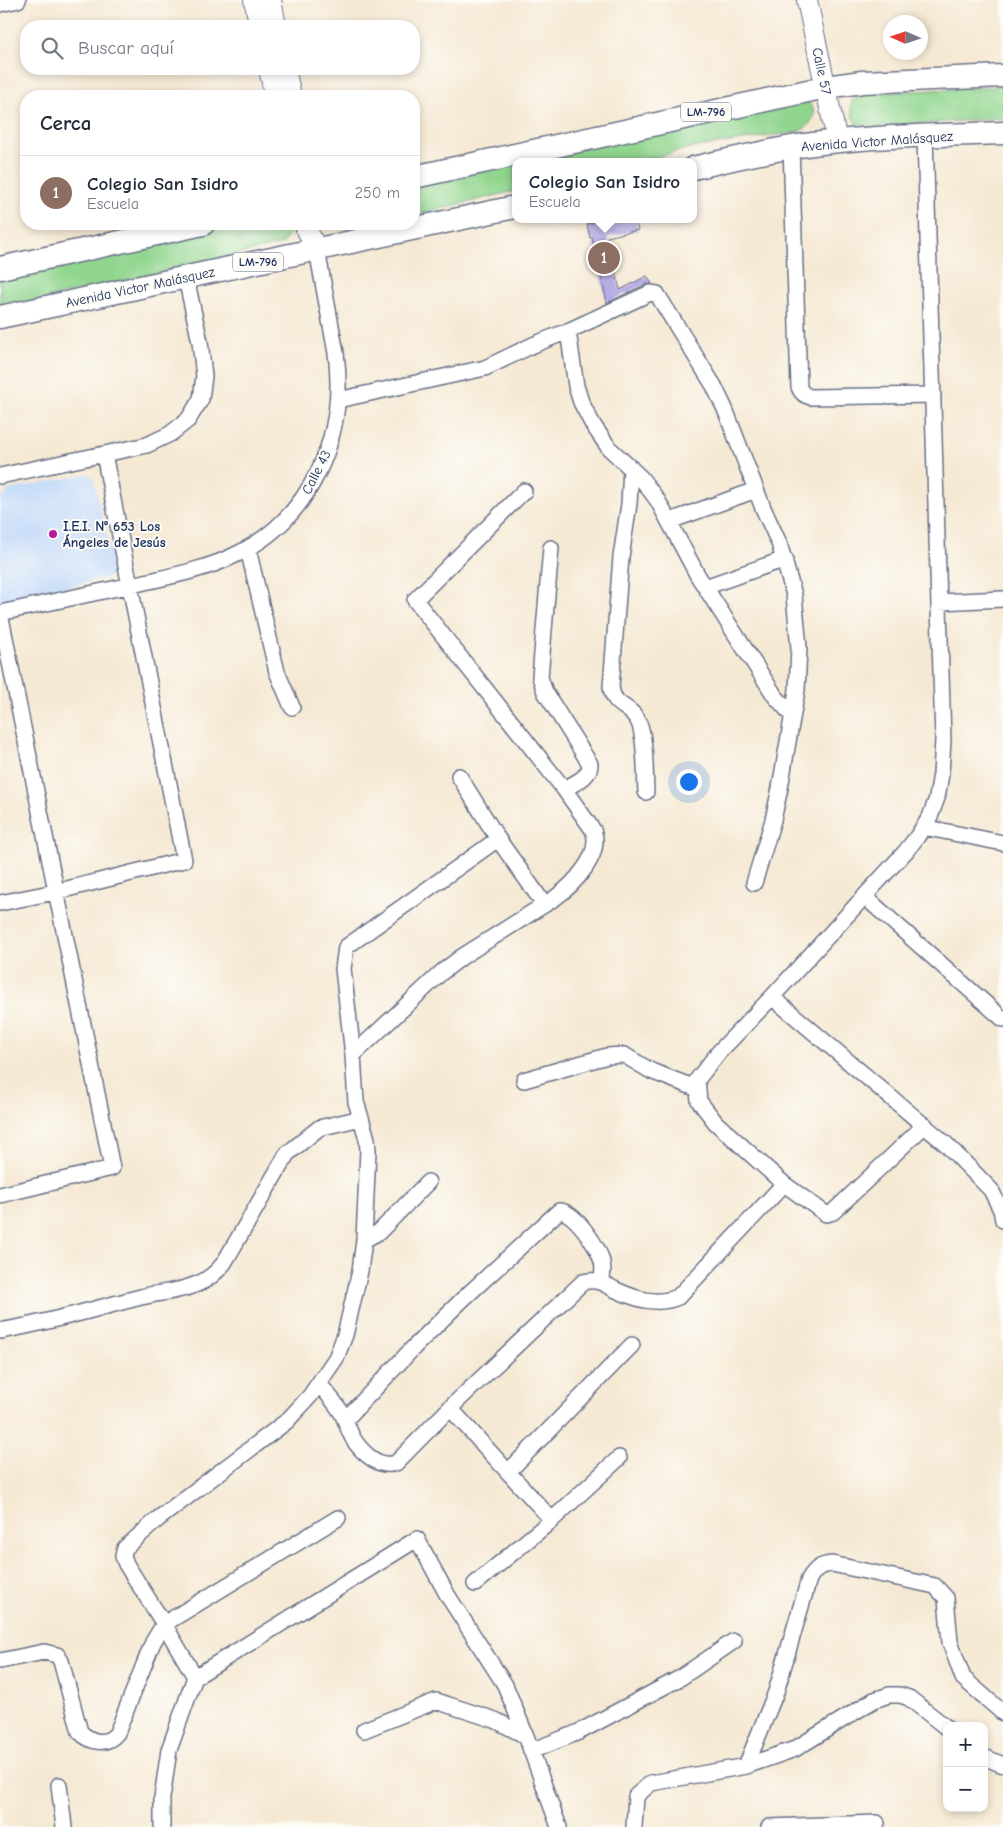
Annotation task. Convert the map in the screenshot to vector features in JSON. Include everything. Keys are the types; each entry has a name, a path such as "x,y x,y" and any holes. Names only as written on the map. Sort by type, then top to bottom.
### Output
{"main road":[{"name":"LM-796","path":"420,176 826,87 862,82 1003,76"},
{"name":"Avenida Victor Malásquez","path":"697,167 791,147 837,141 1003,133"},
{"name":"Avenida Victor Malásquez","path":"420,228 512,208"},
{"path":"0,268 175,230"},
{"name":"Avenida Victor Malásquez","path":"0,317 409,230"}],"street":[{"path":"0,4 18,0"},
{"path":"254,0 259,20"},
{"path":"270,0 275,20"},
{"name":"Calle 57","path":"807,0 837,141"},
{"path":"270,75 274,90"},
{"path":"286,75 290,90"},
{"path":"925,136 943,740 942,774 934,806 923,827 906,851 719,1052 697,1080 698,1101 716,1123 784,1184 823,1214 831,1214 925,1125"},
{"path":"791,147 799,387 801,391 804,395 811,398 933,394"},
{"path":"307,230 317,250"},
{"path":"317,230 317,250"},
{"name":"Calle 43","path":"0,613 198,570 248,549 282,522 310,488 317,475 330,445 338,400 336,353 317,250"},
{"path":"0,476 104,454 159,440 180,428 188,420 197,406 203,391 204,364 186,278"},
{"path":"338,400 485,368 650,293 657,294 714,386 735,433 784,559 794,595 798,630 799,666 773,820 754,884"},
{"path":"568,331 576,386 587,414 609,448 631,468 650,490 670,521 680,544 705,587 776,696 792,715"},
{"path":"0,903 55,892 184,860 104,454"},
{"path":"631,468 629,504 622,550 611,687 615,700 634,714 640,724 646,792"},
{"path":"670,521 756,490"},
{"path":"353,1055 442,972 463,956 561,893 581,874 594,848 595,835 593,830 564,789 414,600 524,491"},
{"path":"551,548 540,677 545,692 590,764 590,770 586,776 564,789"},
{"path":"248,549 277,672 292,707"},
{"path":"705,587 784,559"},
{"path":"939,602 1003,599"},
{"path":"0,613 112,1168 0,1194"},
{"path":"459,776 498,839 544,904"},
{"path":"923,827 1003,843"},
{"path":"196,1677 126,1564 123,1556 125,1548 158,1519 280,1427 301,1408 336,1358 345,1335 356,1293 364,1240 368,1150 367,1138 356,1102 353,1055 343,969 346,947 498,839"},
{"path":"864,897 1003,1019"},
{"path":"772,997 946,1144 991,1190 1003,1220"},
{"path":"524,1080 607,1056 624,1056 651,1071 698,1089"},
{"path":"0,1331 51,1322 200,1283 224,1264 287,1154 319,1128 361,1118"},
{"path":"364,1240 378,1232 428,1182"},
{"path":"319,1384 335,1402 346,1419 354,1440 365,1453 378,1461 392,1465 400,1461 450,1408 583,1282 592,1279 602,1281 614,1289 644,1300 659,1302 678,1297 784,1184"},
{"path":"346,1419 449,1312 559,1211 568,1212 595,1244 603,1264 602,1281"},
{"path":"508,1472 632,1345"},
{"path":"450,1408 552,1520"},
{"path":"475,1584 552,1520 620,1458"},
{"path":"0,1661 44,1652 57,1655 61,1661 80,1732 88,1740 106,1742 117,1733 153,1642 164,1624 338,1518"},
{"path":"162,1827 162,1798 170,1750 196,1677 418,1539 448,1596 505,1685 526,1736 558,1827"},
{"path":"746,1766 776,1692 809,1579 818,1567 825,1565 832,1564 935,1586 946,1598 950,1642 963,1678 1003,1714"},
{"path":"531,1751 579,1732 680,1678 734,1641"},
{"path":"634,1827 636,1796 651,1783 746,1766 795,1749 874,1700 889,1695 909,1698 943,1725"},
{"path":"364,1730 436,1701 495,1720 526,1736"},
{"path":"988,1759 1003,1765"},
{"path":"59,1785 64,1827"},
{"path":"769,1827 877,1823"}],"shaded area":[{"name":"I.E.I. N° 653 Los Ángeles de Jesús","path":"87,474 93,477 115,570 109,577 0,603 0,498 5,496 7,490"}],"green space":[{"path":"1003,86 1003,118 870,127 856,123 851,112 852,101 863,94"},
{"path":"807,101 814,115 806,127 797,132 690,148 654,158 537,158"},
{"path":"512,163 512,192 420,214 420,183"},
{"path":"204,230 290,230 283,244 0,309 0,275"}],"building":[{"path":"636,223 638,230 607,237 620,290 647,276 652,284 646,284 607,303 592,237 590,238 587,224"}],"place":[{"name":"Colegio San Isidro","path":"604,258"},
{"name":"I.E.I. N° 653 Los Ángeles de Jesús","path":"53,534"}]}
